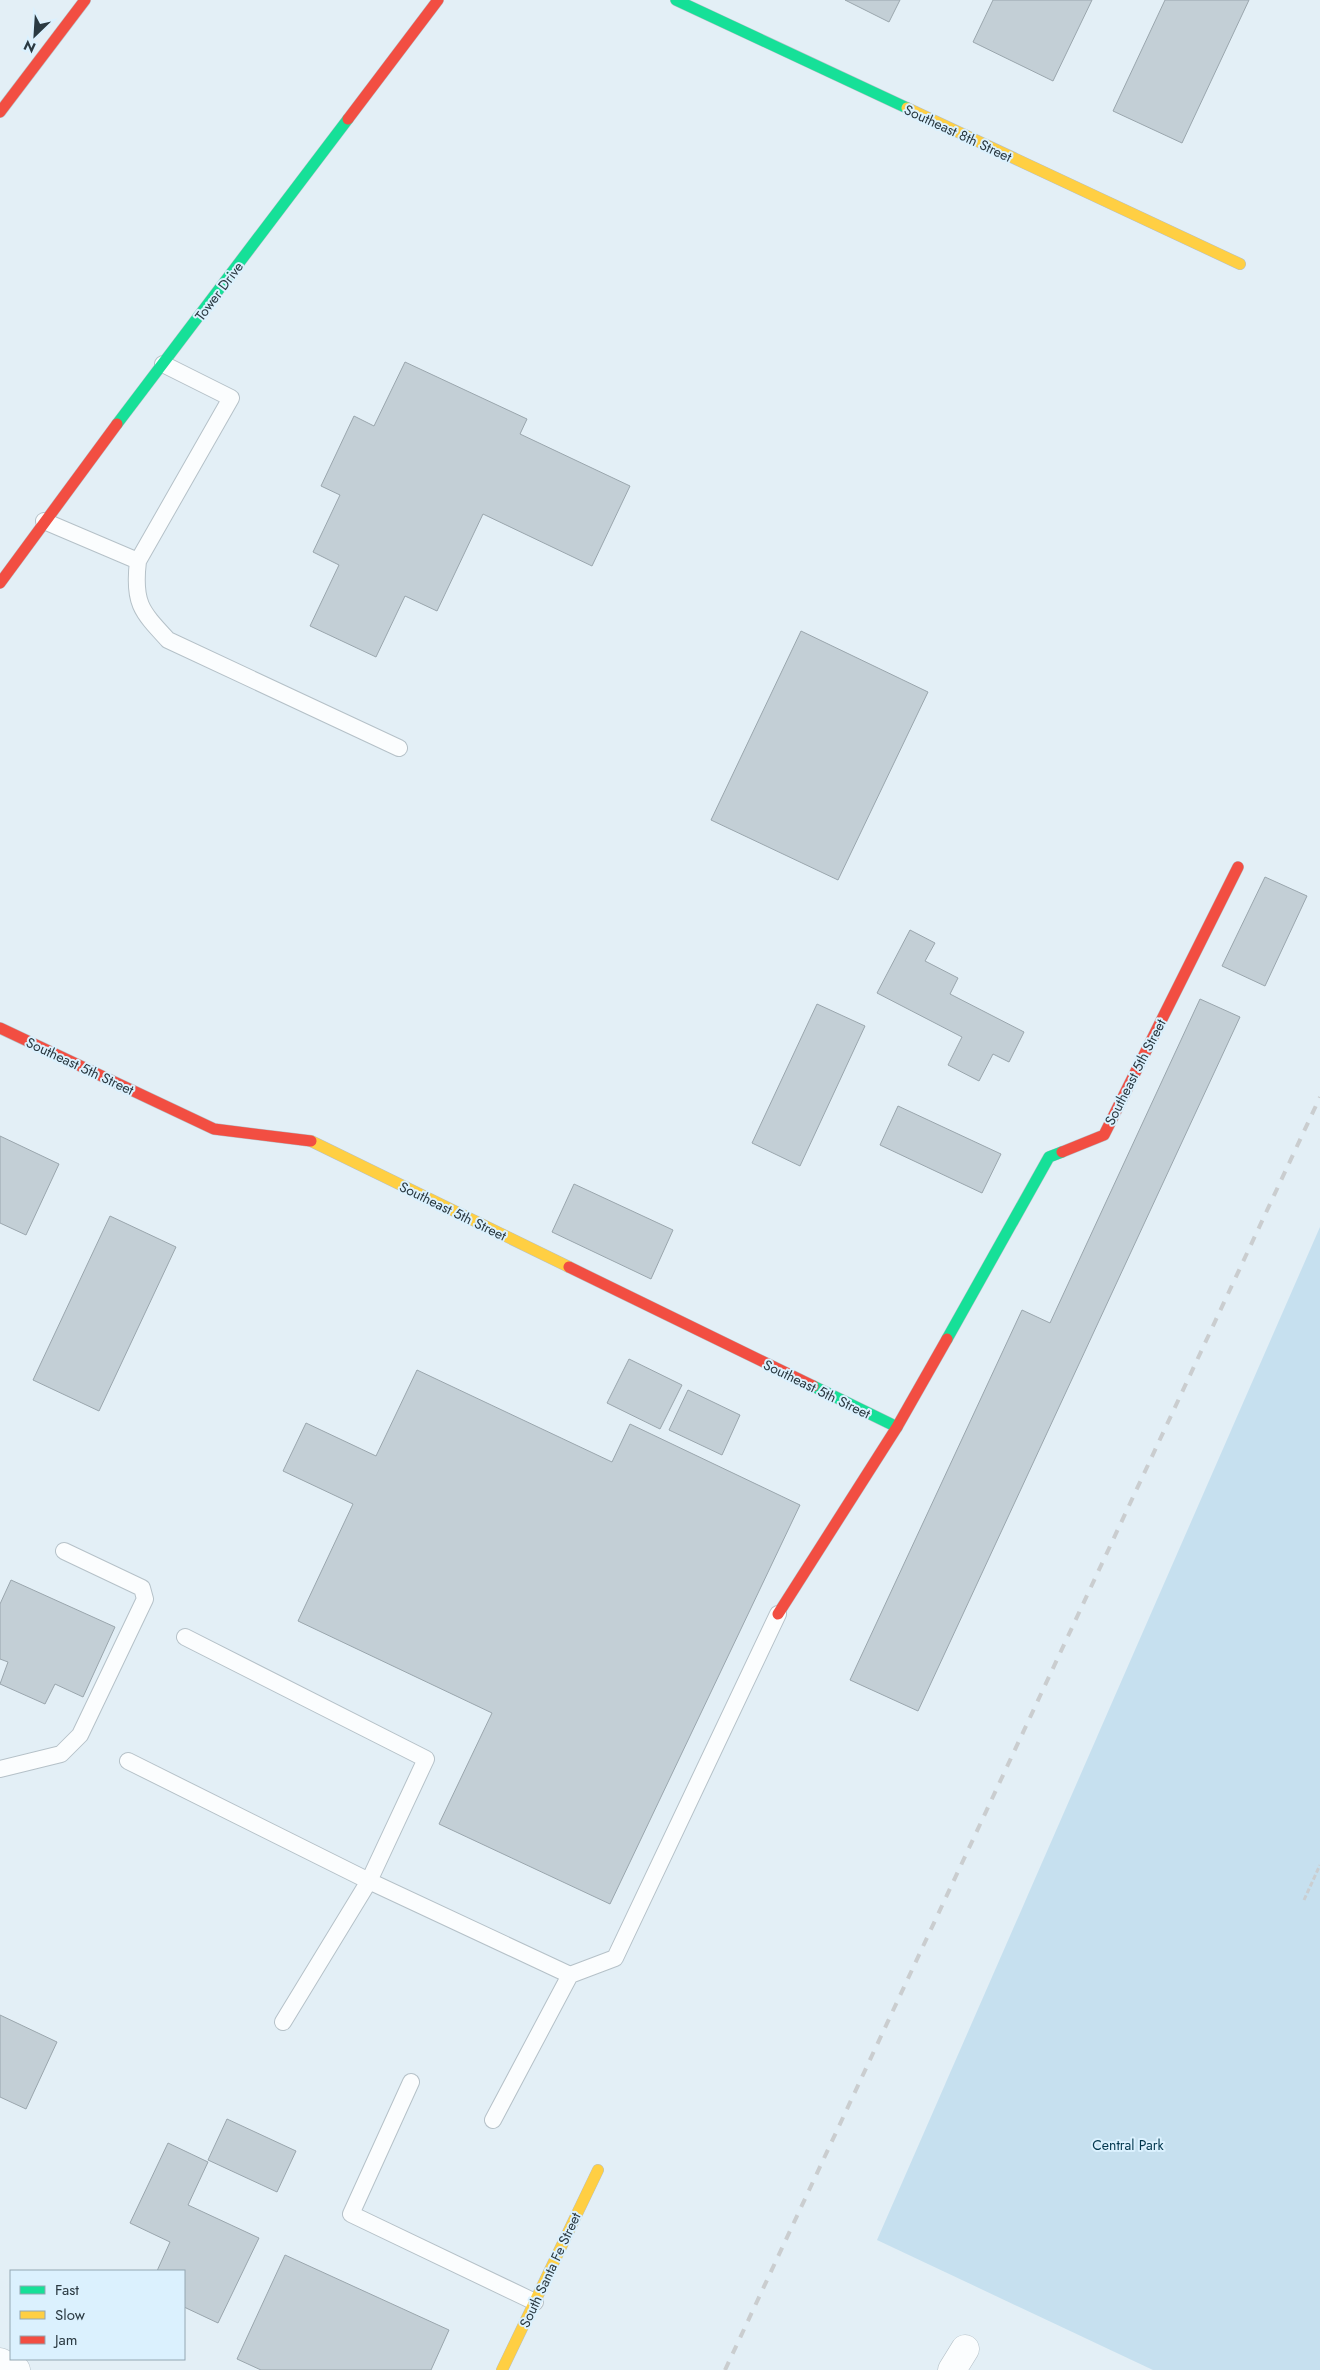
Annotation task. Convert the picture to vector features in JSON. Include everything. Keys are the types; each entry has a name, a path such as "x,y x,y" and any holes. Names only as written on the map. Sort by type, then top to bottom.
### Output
{"street":[{"path":"0,112 85,0"},
{"name":"Tower Drive","path":"0,583 44,521 438,0"},
{"name":"Southeast 8th Street","path":"676,0 1240,264"},
{"name":"Southeast 5th Street","path":"778,1614 897,1427 1049,1157 1104,1135 1238,867"},
{"name":"Southeast 5th Street","path":"0,1028 214,1129 306,1139 897,1427"},
{"name":"South Santa Fe Street","path":"502,2370 598,2170"},
{"path":"0,2362 16,2370"}],"lane":[{"path":"163,364 231,398 138,561 135,584 142,612 168,640 399,748"},
{"path":"44,521 138,561"},
{"path":"0,1769 61,1754 80,1735 145,1599 142,1588 64,1551"},
{"path":"493,2120 570,1975 616,1958 778,1614"},
{"path":"185,1637 426,1759 369,1881 283,2022"},
{"path":"128,1761 369,1881 570,1975"},
{"path":"411,2082 350,2214 535,2302"}],"path":[{"path":"1304,1900 1320,1865"}],"green space":[{"name":"Central Park","path":"1320,1227 1320,2370 1153,2370 877,2240"}],"building":[{"path":"845,0 900,0 889,22"},
{"path":"993,0 1092,0 1053,81 973,42"},
{"path":"1165,0 1249,0 1182,143 1113,111"},
{"path":"405,362 527,419 520,434 630,486 592,566 483,514 437,611 405,596 376,657 310,626 339,565 313,552 340,495 321,486 354,416 374,426"},
{"path":"801,631 928,692 838,880 711,820"},
{"path":"1265,877 1307,896 1265,986 1222,966"},
{"path":"910,930 935,943 925,961 958,978 950,994 1024,1032 1009,1062 993,1054 979,1081 948,1065 962,1037 877,993"},
{"path":"1200,999 1240,1017 918,1711 850,1680 1022,1310 1050,1323"},
{"path":"817,1004 865,1026 800,1166 752,1143"},
{"path":"898,1106 1001,1154 982,1193 880,1145"},
{"path":"0,1136 59,1164 26,1235 0,1223"},
{"path":"574,1184 673,1230 651,1279 552,1232"},
{"path":"110,1216 176,1247 99,1411 33,1380"},
{"path":"629,1359 682,1385 660,1429 607,1403"},
{"path":"417,1370 612,1462 630,1424 800,1505 610,1904 439,1824 492,1713 298,1621 353,1504 283,1471 306,1423 376,1456"},
{"path":"688,1390 740,1415 722,1455 669,1430"},
{"path":"11,1580 115,1627 83,1697 55,1684 45,1704 0,1684 8,1662 0,1659 0,1604"},
{"path":"0,2015 57,2042 26,2109 0,2097"},
{"path":"227,2119 296,2151 277,2192 208,2160"},
{"path":"168,2143 208,2162 188,2205 259,2238 218,2323 185,2307 185,2270 157,2270 170,2242 130,2223"},
{"path":"285,2255 449,2330 431,2370 261,2370 237,2359"}],"railway":[{"path":"725,2370 1320,1097"}],"traffic: fast":[{"path":"676,0 907,108"},
{"path":"117,424 348,119"},
{"path":"947,1339 1049,1157 1062,1152"},
{"path":"813,1386 897,1427"}],"traffic: slow":[{"path":"907,108 1240,264"},
{"path":"311,1141 569,1267"},
{"path":"502,2370 598,2170"}],"traffic: jam":[{"path":"0,112 85,0"},
{"path":"348,119 438,0"},
{"path":"0,583 117,424"},
{"path":"1062,1152 1104,1135 1238,867"},
{"path":"0,1028 214,1129 311,1141"},
{"path":"569,1267 813,1386"},
{"path":"778,1614 897,1427 947,1339"}]}
